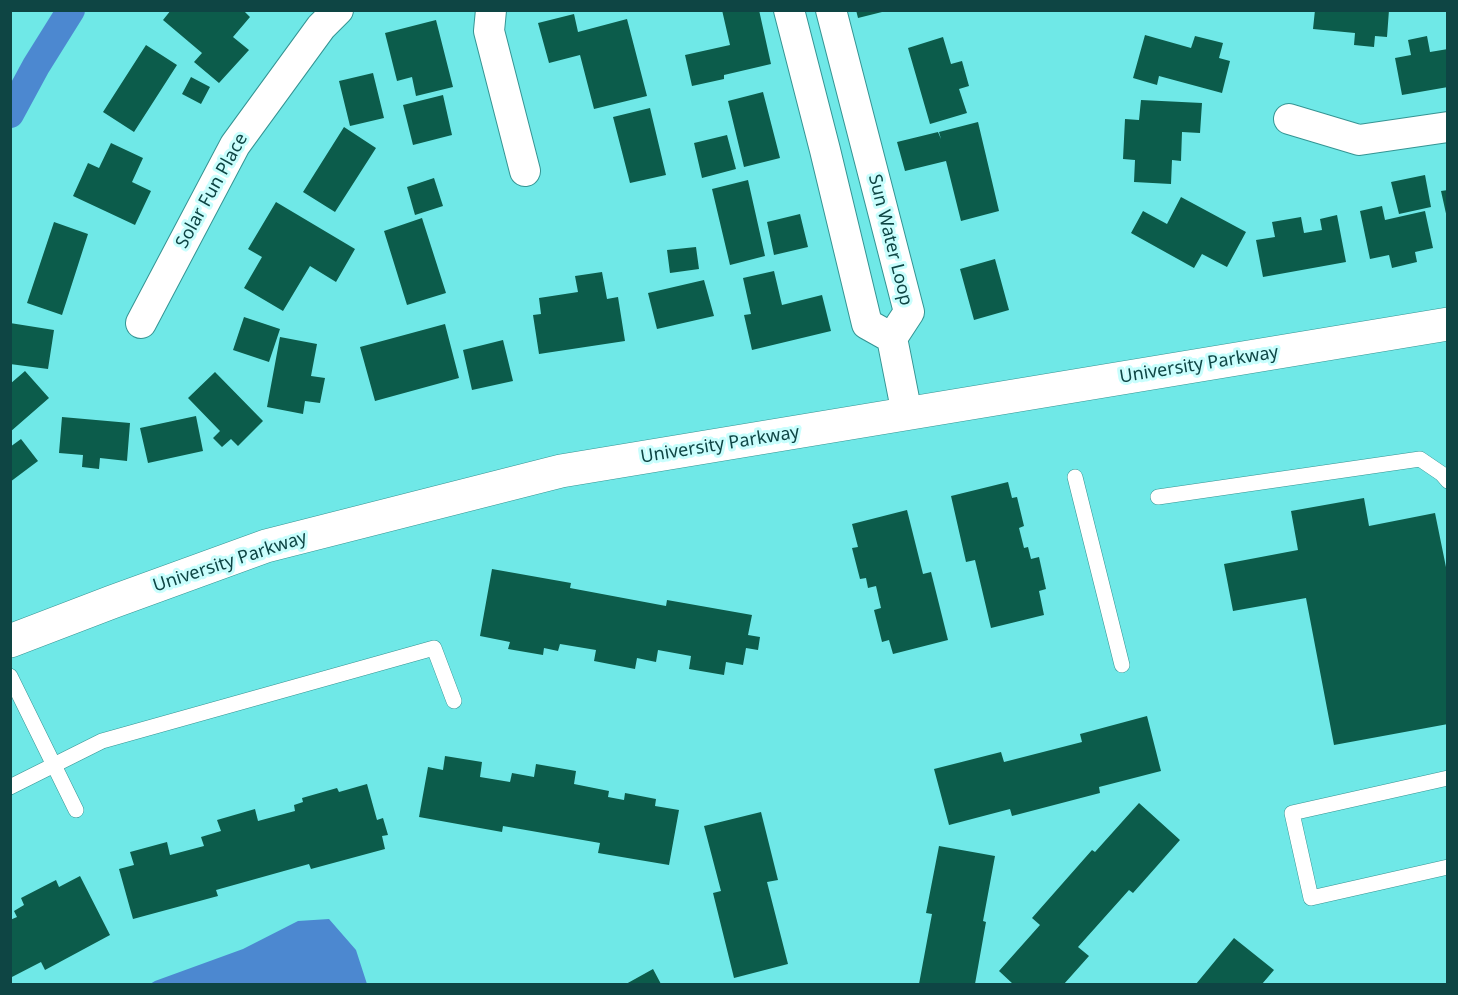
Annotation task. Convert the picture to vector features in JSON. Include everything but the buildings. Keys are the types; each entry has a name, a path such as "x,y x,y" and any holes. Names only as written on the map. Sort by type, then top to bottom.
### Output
{"main road":[{"name":"University Parkway","path":"10,641 266,546 561,471 1448,324"}],"street":[{"name":"Solar Fun Place","path":"141,323 235,145 321,27 338,10"},
{"path":"491,10 489,31 525,171"},
{"path":"789,10 867,324 892,338 907,414"},
{"name":"Sun Water Loop","path":"831,10 909,312 892,338"},
{"path":"1289,118 1359,140 1448,127"},
{"path":"825,150 865,138"}],"lane":[{"path":"1158,497 1420,459 1448,481"},
{"path":"1075,477 1122,665"},
{"path":"10,787 102,741 434,648 454,701"},
{"path":"10,676 76,810"},
{"path":"1448,778 1292,813 1311,898 1448,867"}],"water":[{"path":"329,919 356,950 367,984 150,984 243,949 298,921"}],"waterway":[{"path":"10,114 36,66 71,10"}]}
